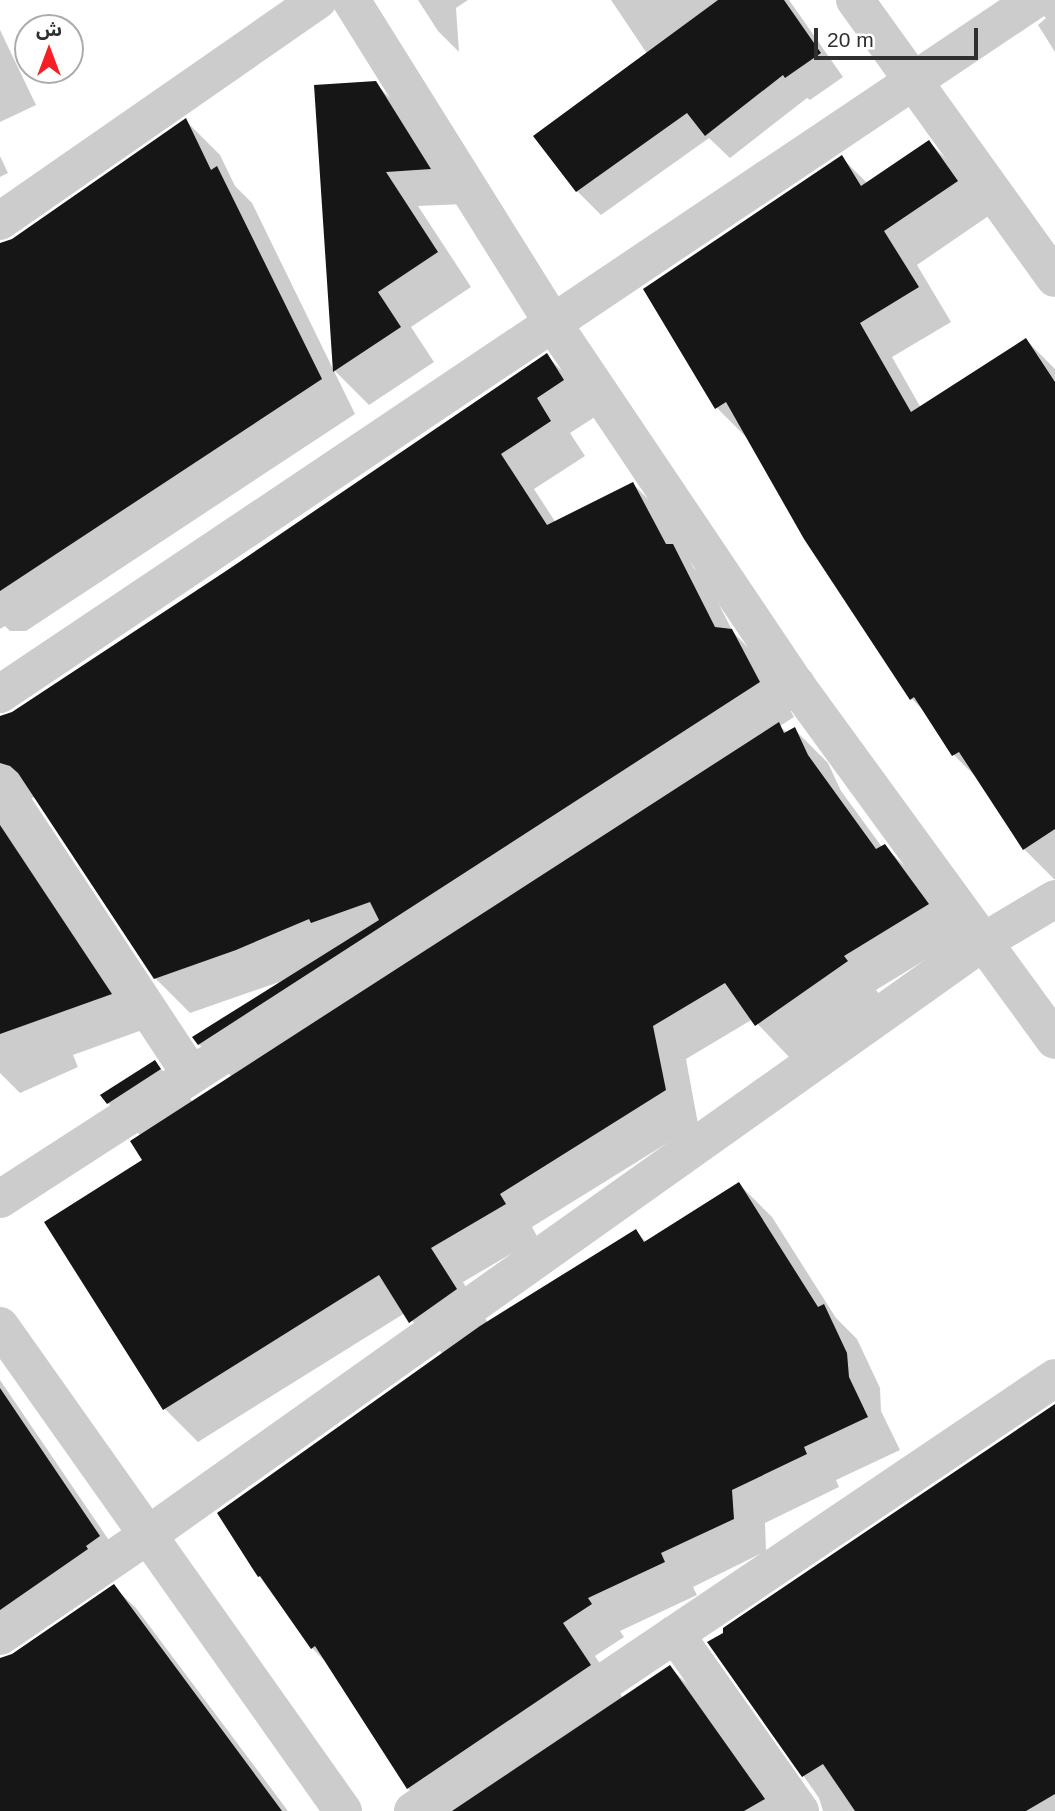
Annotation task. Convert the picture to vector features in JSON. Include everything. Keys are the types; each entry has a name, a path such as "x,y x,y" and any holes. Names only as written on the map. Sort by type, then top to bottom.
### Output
{"street":[{"path":"0,221 318,0"},
{"path":"351,0 554,325 796,685 1055,1040"},
{"path":"855,0 1055,278"},
{"path":"0,694 554,325 1034,0"},
{"path":"0,1199 796,685"},
{"path":"0,785 191,1075"},
{"path":"0,1636 148,1535 983,942 1055,900"},
{"path":"0,1326 343,1811"},
{"path":"413,1811 1055,1378"},
{"path":"675,1634 800,1811"}],"building":[{"path":"718,0 784,0 821,53 785,78 783,75 705,136 687,113 576,192 533,136"},
{"path":"376,81 431,169 386,172 438,252 378,292 401,327 333,372 314,85"},
{"path":"186,118 211,170 217,166 322,379 0,591 0,243 12,239"},
{"path":"929,140 958,181 884,231 919,287 860,323 911,412 1026,338 1055,382 1055,829 1023,850 959,752 952,756 914,697 910,700 804,539 726,402 715,409 643,289 842,155 861,186"},
{"path":"547,353 564,380 537,398 551,421 501,454 547,525 633,482 666,544 673,544 715,627 732,629 760,682 198,1045 192,1037 379,920 370,902 311,923 309,919 236,950 154,979 18,773 10,766 0,763 0,716 12,712 226,571"},
{"path":"779,722 784,733 795,727 808,755 876,849 885,844 929,904 844,956 848,961 755,1026 725,983 653,1026 666,1090 500,1194 506,1204 431,1248 457,1289 409,1323 379,1275 163,1410 44,1222 142,1160 130,1141"},
{"path":"0,825 112,994 0,1034"},
{"path":"155,1060 161,1069 107,1104 100,1095"},
{"path":"739,1182 818,1307 824,1304 847,1353 849,1377 868,1417 804,1447 807,1454 732,1490 734,1519 661,1553 665,1562 588,1598 592,1604 563,1623 591,1665 407,1789 315,1646 311,1649 260,1576 258,1577 217,1513 480,1326 636,1229 644,1242"},
{"path":"0,1388 100,1536 86,1546 88,1549 0,1610"},
{"path":"1055,1404 1055,1794 1026,1811 855,1811 823,1764 802,1777 707,1642 723,1633 723,1628"},
{"path":"114,1584 282,1811 0,1811 0,1658 12,1654"},
{"path":"670,1665 765,1799 744,1811 452,1811"}]}
